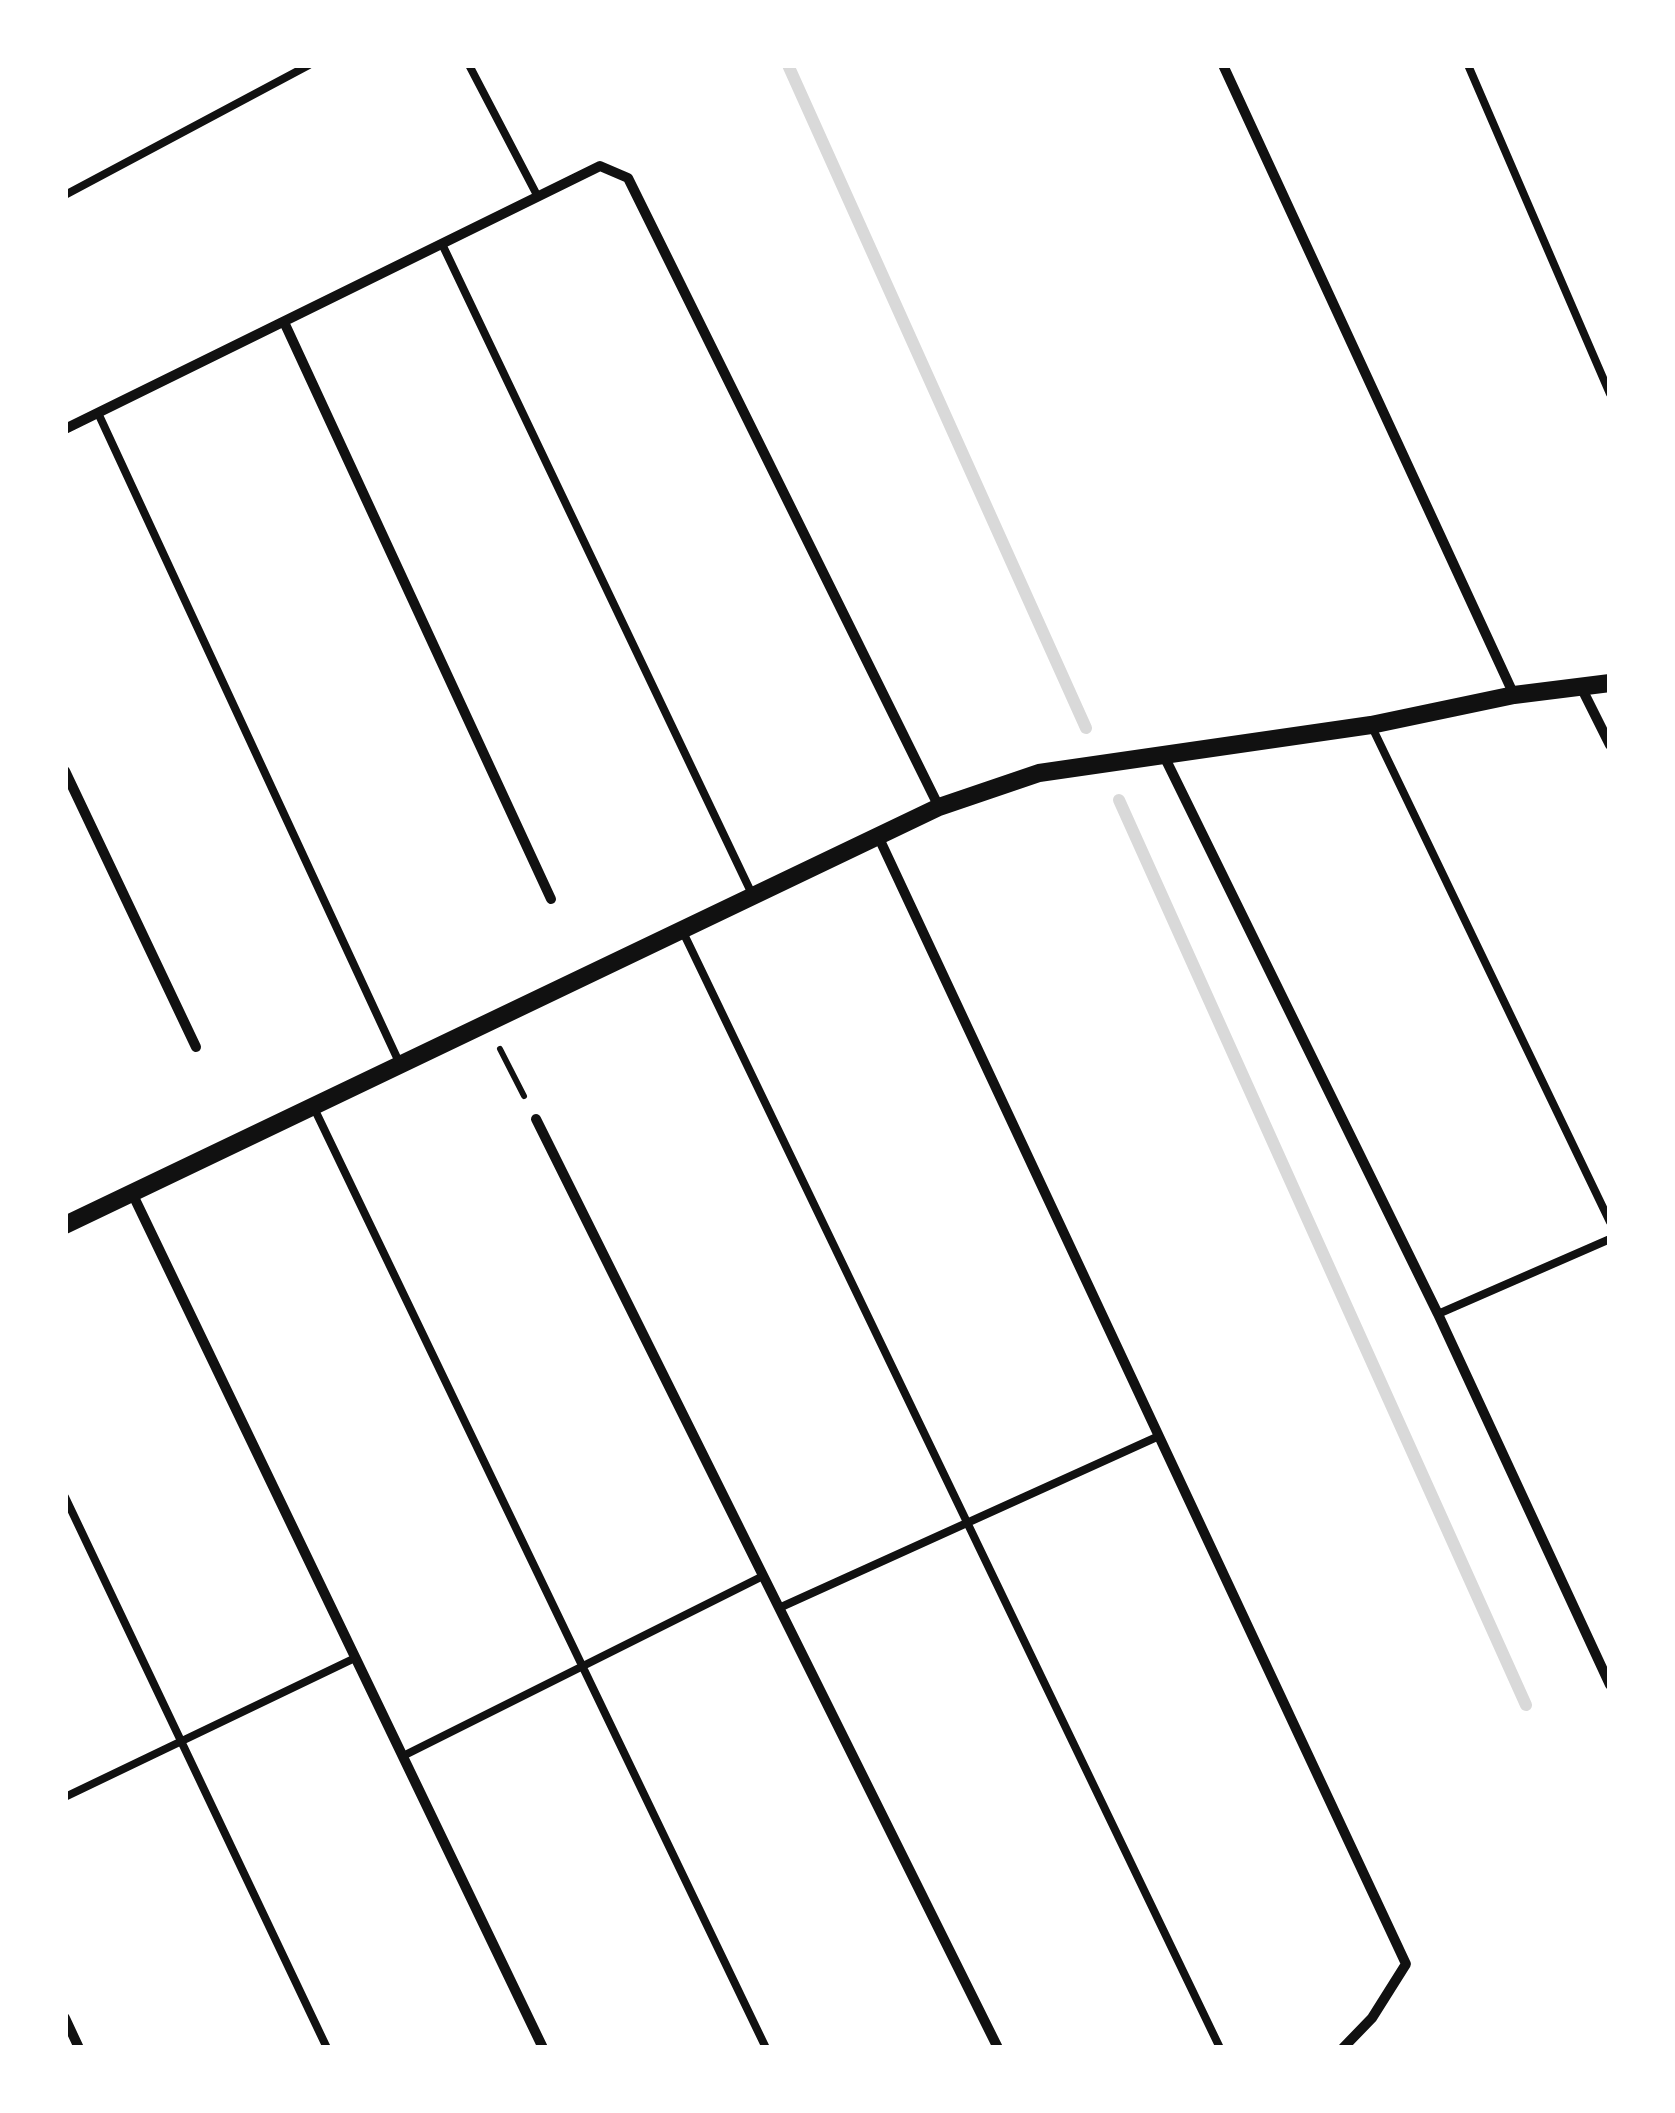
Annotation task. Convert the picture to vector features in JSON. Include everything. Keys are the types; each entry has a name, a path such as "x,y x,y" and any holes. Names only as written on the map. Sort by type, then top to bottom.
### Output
{"street":[{"path":"1223,65 1514,695"},
{"path":"65,429 600,166 628,178 939,807"},
{"path":"284,322 551,900"},
{"path":"65,1225 939,807 1039,773 1370,725 1514,695 1610,683"},
{"path":"1582,687 1610,745"},
{"path":"1163,754 1438,1314 1610,1685"},
{"path":"65,771 196,1048"},
{"path":"878,836 1406,1964 1372,2018 1343,2048"},
{"path":"536,1119 998,2048"},
{"path":"132,1193 543,2048"},
{"path":"65,2018 79,2048"}],"lane":[{"path":"65,195 309,65"},
{"path":"469,65 538,197"},
{"path":"1468,65 1610,394"},
{"path":"442,244 752,896"},
{"path":"98,413 400,1065"},
{"path":"1370,725 1610,1222"},
{"path":"682,930 1220,2048"},
{"path":"313,1106 766,2048"},
{"path":"1438,1314 1610,1239"},
{"path":"779,1608 1159,1436"},
{"path":"65,1497 327,2048"},
{"path":"402,1756 763,1576"},
{"path":"65,1797 355,1658"}],"path":[{"path":"488,1023 536,1119"}],"waterway":[{"path":"788,65 1086,728"},
{"path":"1119,800 1526,1705"}]}
